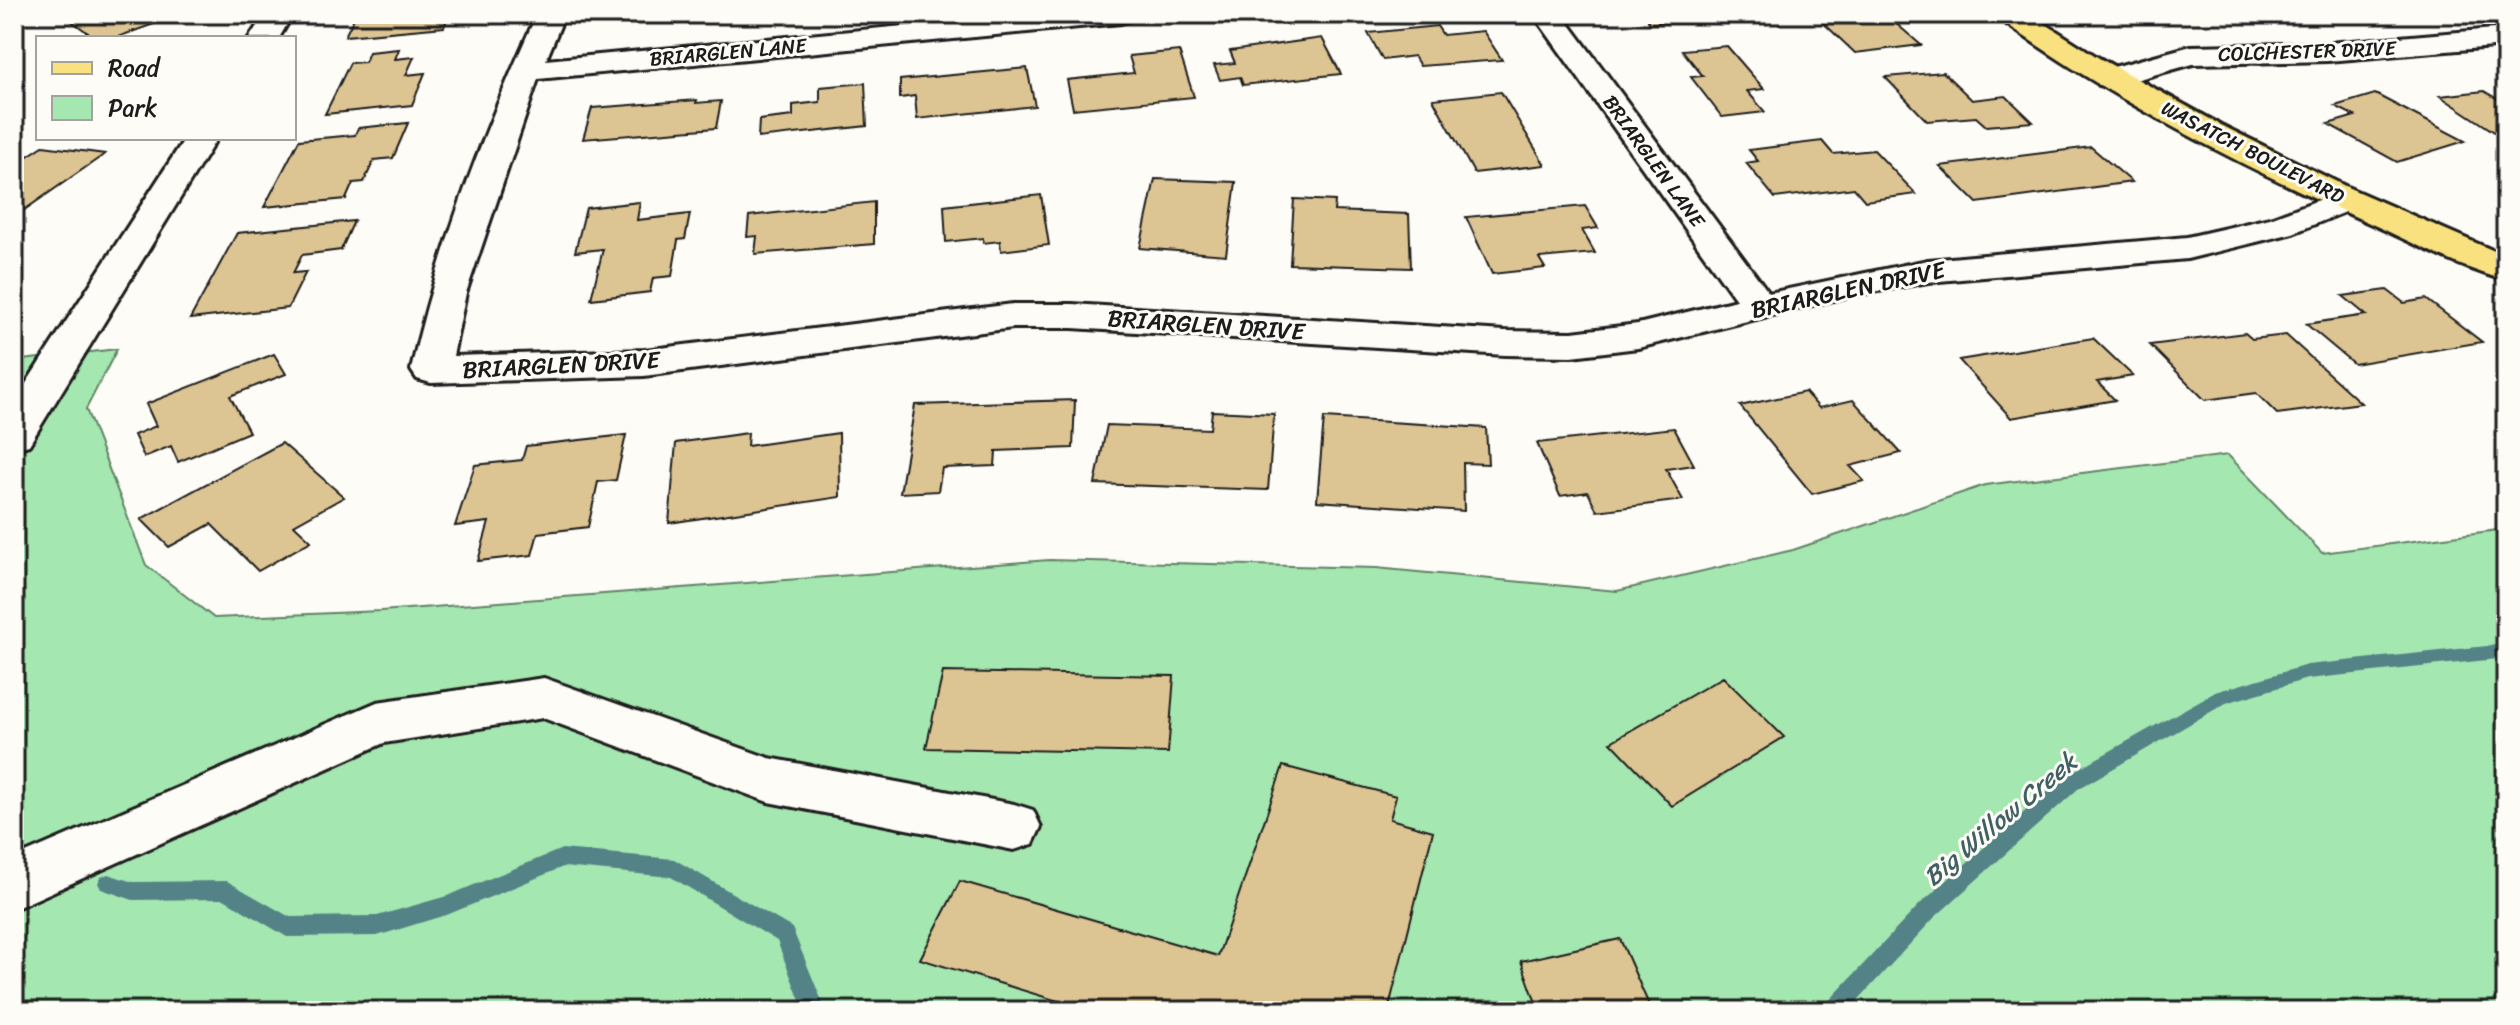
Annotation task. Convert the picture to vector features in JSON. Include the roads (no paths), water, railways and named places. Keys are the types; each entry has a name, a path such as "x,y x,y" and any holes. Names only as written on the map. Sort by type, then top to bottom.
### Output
{"main road":[{"name":"WASATCH BOULEVARD","path":"2011,14 2110,78 2221,139 2345,200 2506,269"}],"street":[{"path":"265,36 279,14"},
{"name":"BRIARGLEN DRIVE","path":"551,14 545,34 511,105 447,293 431,370 644,363 1013,316 1072,316 1489,343 1572,344 1638,336 1845,286 1928,271 2187,248 2281,226 2345,200"},
{"name":"BRIARGLEN LANE","path":"526,71 1121,14"},
{"name":"BRIARGLEN LANE","path":"1547,14 1761,308"},
{"name":"COLCHESTER DRIVE","path":"2110,78 2191,55 2328,52 2506,37"},
{"path":"14,435 200,140"},
{"path":"14,884 377,723 544,698 768,780 1014,827"}],"waterway":[{"name":"Big Willow Creek","path":"1834,1011 1927,911 2071,783 2221,697 2307,672 2506,651"},
{"name":"Big Willow Creek","path":"108,883 133,891 227,890 287,927 377,926 449,905 562,858 674,868 785,935 815,1011"}]}
